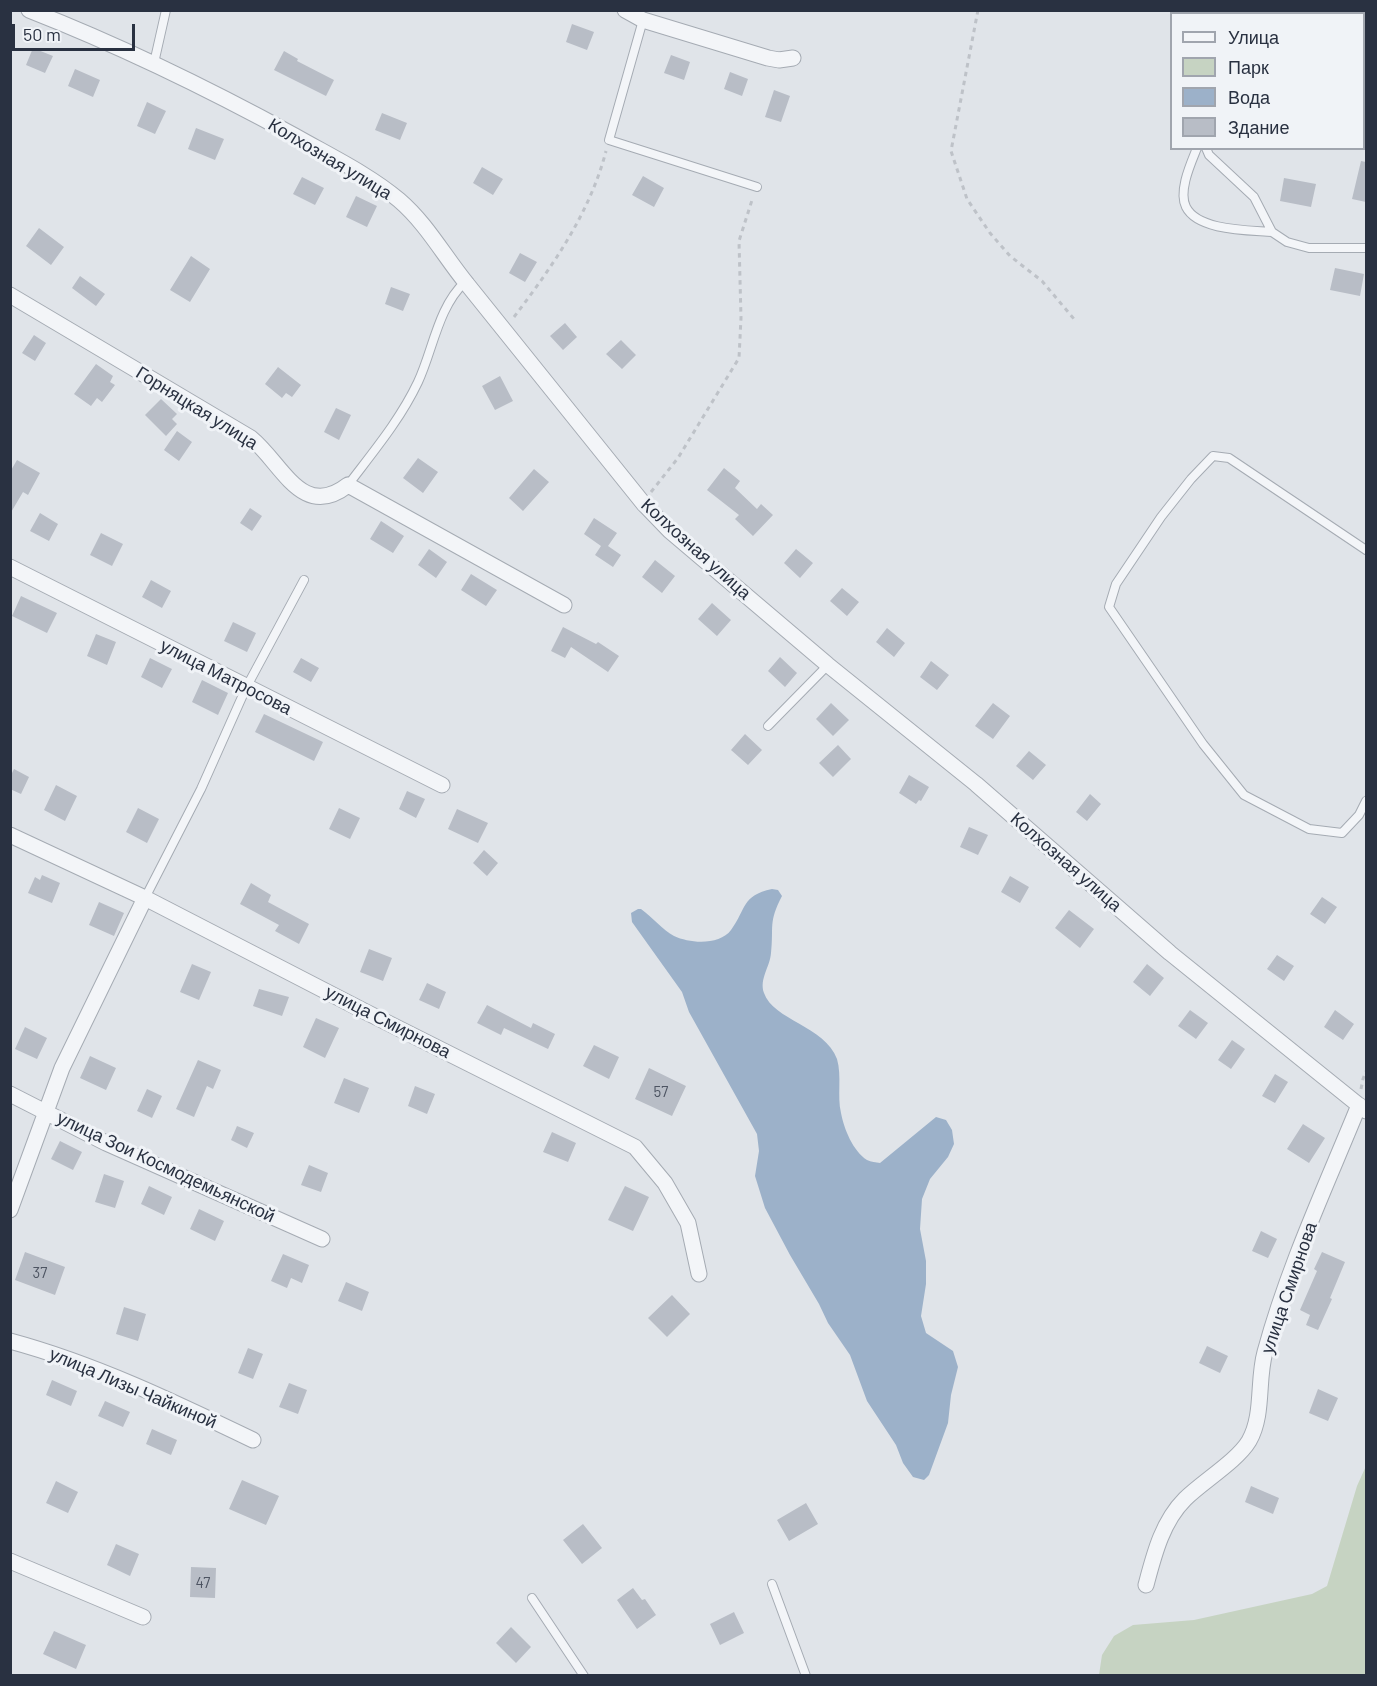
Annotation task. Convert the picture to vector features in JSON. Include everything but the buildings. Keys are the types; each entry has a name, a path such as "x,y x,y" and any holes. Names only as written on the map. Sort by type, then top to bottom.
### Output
{"street":[{"name":"Колхозная улица","path":"29,10 154,63 358,171 398,198 421,220 465,282 643,503 670,531 828,665 976,784 1170,953 1363,1108"},
{"path":"625,10 643,20 768,58 779,60 792,58"},
{"name":"Горняцкая улица","path":"10,296 251,438 301,491 312,497 324,497 336,494 348,485"},
{"path":"348,485 564,605"},
{"name":"улица Матросова","path":"10,567 442,785"},
{"name":"улица Смирнова","path":"10,835 145,898 635,1147 665,1183 688,1222 699,1274"},
{"path":"10,1210 62,1068 145,898"},
{"name":"улица Зои Космодемьянской","path":"10,1094 106,1143 322,1239"},
{"name":"улица Смирнова","path":"1146,1585 1157,1544 1184,1500 1248,1442 1254,1427 1264,1353 1293,1269 1363,1108"},
{"name":"улица Лизы Чайкиной","path":"10,1341 76,1361 176,1403 253,1440"},
{"path":"10,1561 143,1617"}],"lane":[{"path":"154,63 165,10"},
{"path":"643,20 609,140 757,187"},
{"path":"1196,150 1184,191 1186,207 1198,219 1210,225 1272,232 1287,242 1309,248 1366,248"},
{"path":"1207,150 1209,155 1254,197 1272,232"},
{"path":"348,485 400,416 418,381 448,305 456,291 465,282"},
{"path":"1366,550 1229,458 1213,456 1191,479 1161,517 1116,584 1109,607 1203,744 1244,795 1309,829 1342,833 1359,815 1366,801"},
{"path":"145,898 201,789 246,688 304,580"},
{"path":"768,726 828,665"},
{"path":"771,1584 806,1676"},
{"path":"532,1598 584,1676"}],"path":[{"path":"978,10 951,151 967,199 990,233 1010,256 1042,281 1074,319"},
{"path":"505,330 548,272 567,241 595,185 609,140"},
{"path":"643,503 678,458 739,358 741,318 739,240 757,187"}],"green space":[{"path":"1366,1466 1366,1675 1099,1675 1102,1655 1114,1636 1133,1625 1194,1620 1312,1594 1327,1586 1357,1486"}],"water":[{"path":"772,889 778,890 782,896 772,924 772,944 763,983 764,993 769,1002 778,1010 811,1031 831,1048 837,1059 842,1119 857,1151 867,1160 880,1163 936,1117 946,1120 952,1130 954,1144 948,1157 930,1179 922,1199 920,1229 926,1261 926,1284 921,1316 926,1333 953,1351 958,1367 951,1395 948,1423 929,1475 924,1480 913,1477 903,1463 896,1445 867,1401 850,1355 828,1323 765,1208 755,1176 759,1151 757,1134 689,1012 682,992 632,922 631,913 641,909 674,936 689,941 713,941 731,930 750,899"}]}
